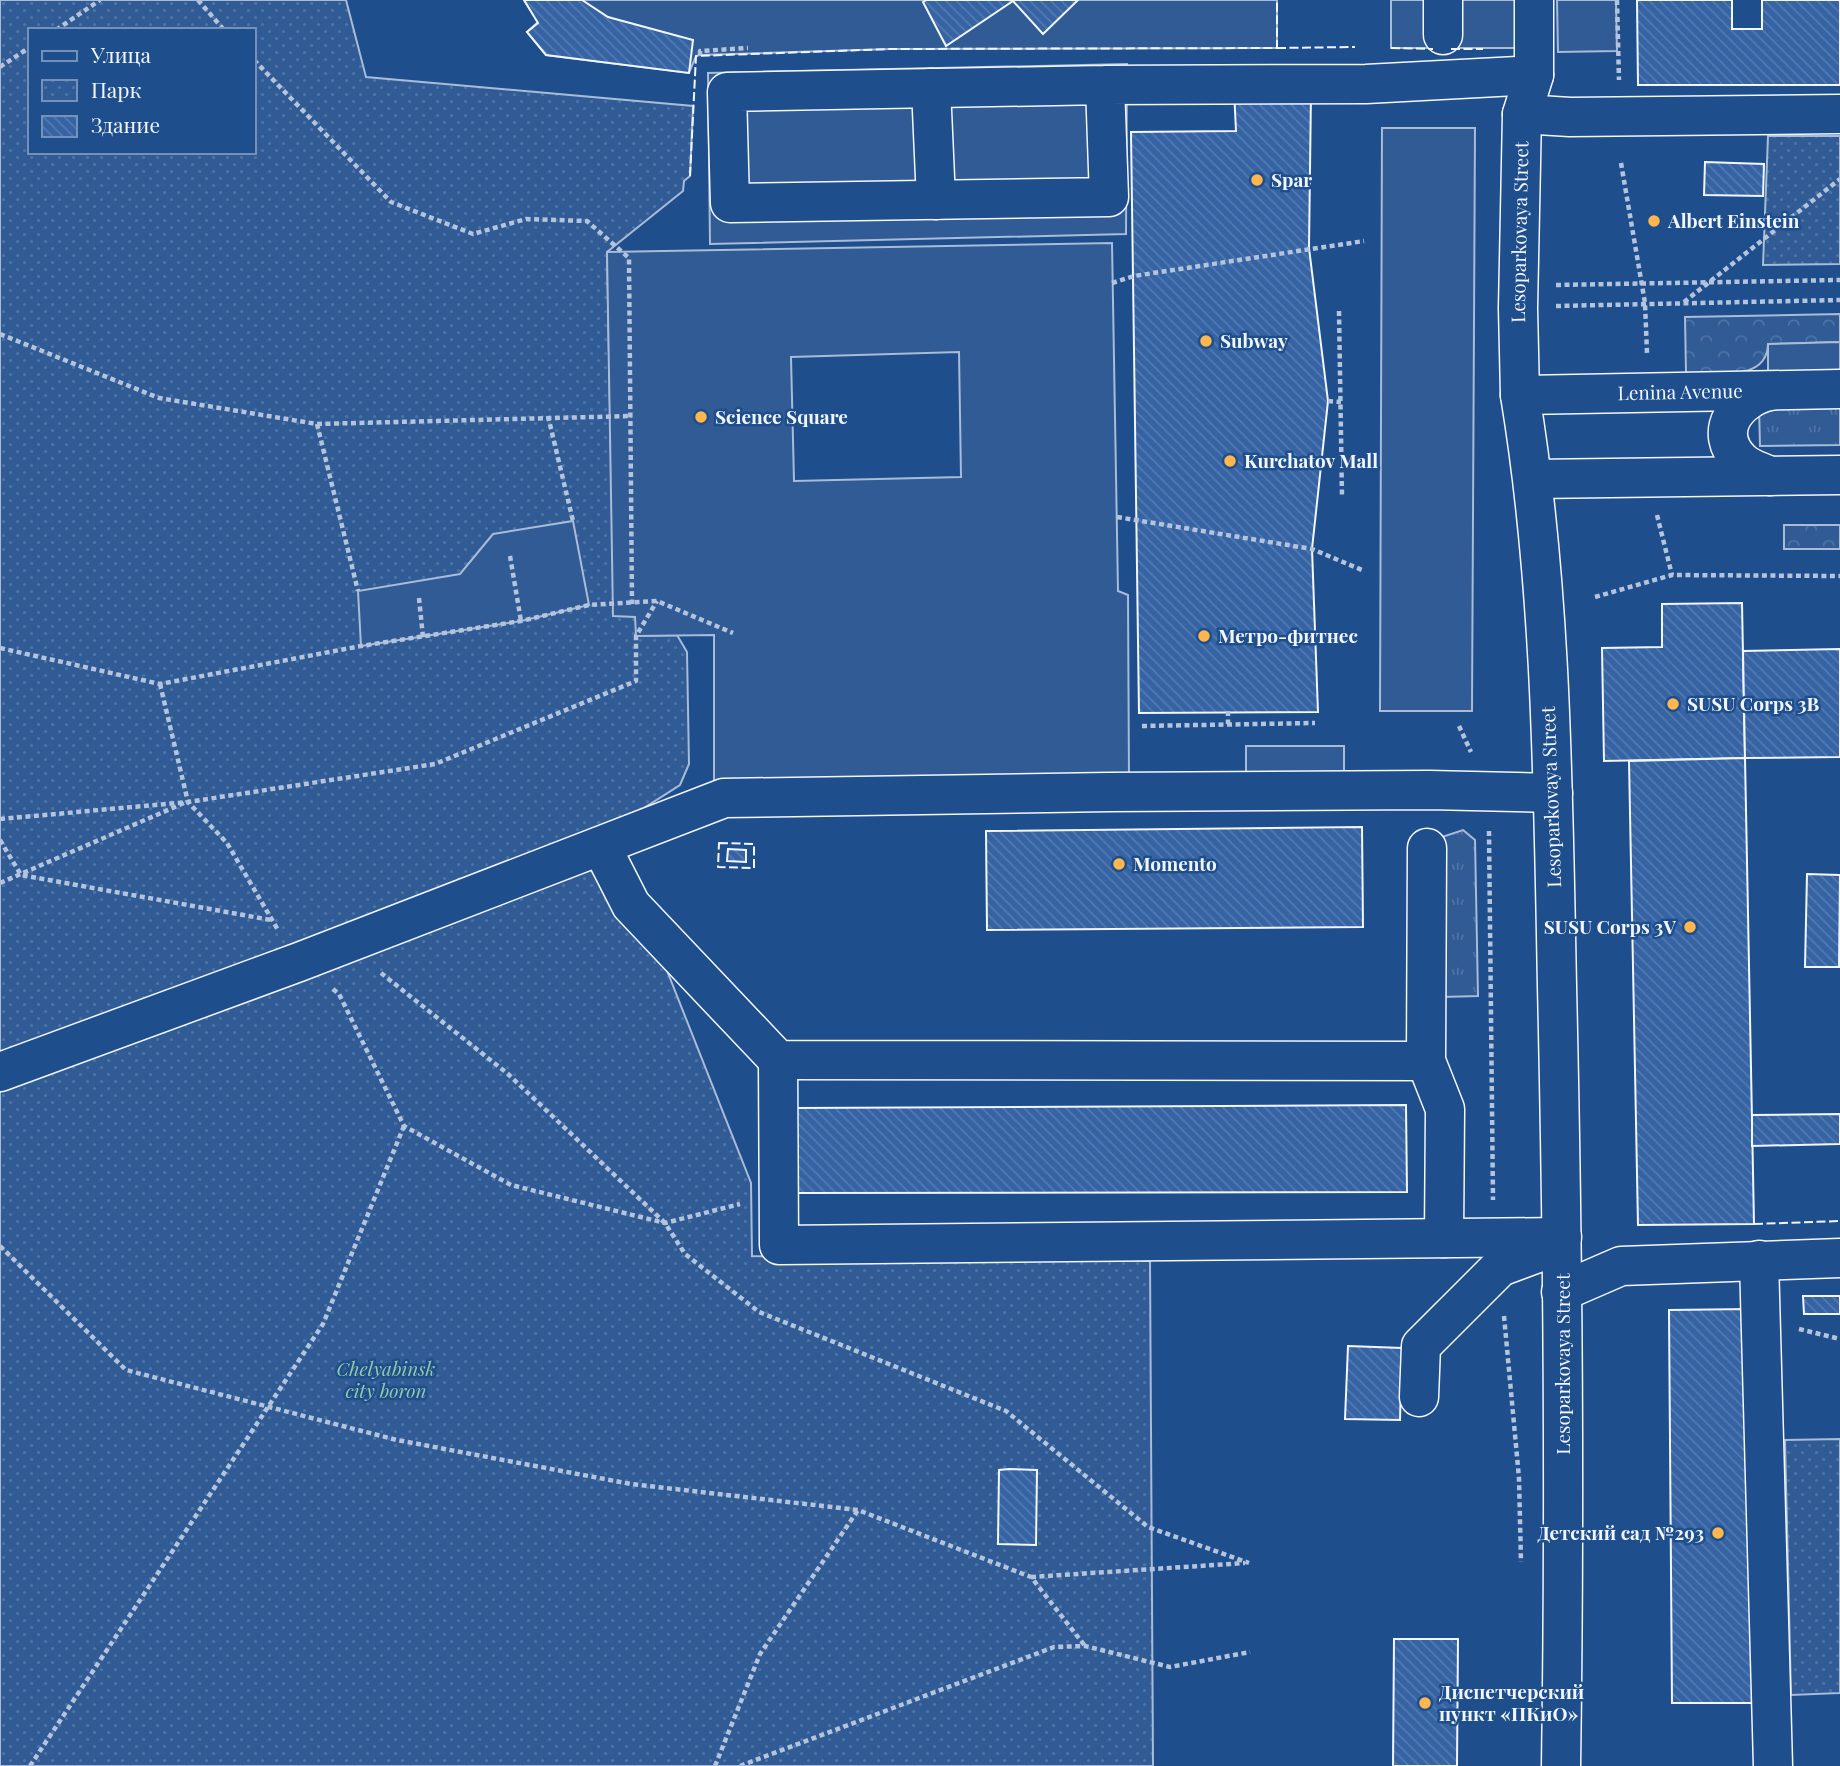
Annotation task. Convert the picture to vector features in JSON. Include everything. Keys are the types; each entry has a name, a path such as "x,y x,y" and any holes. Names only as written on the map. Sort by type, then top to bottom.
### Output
{"main road":[{"name":"Lesoparkovaya Street","path":"1534,0 1534,75 1522,114 1518,307 1520,395 1534,479 1553,793 1562,1240 1564,1532 1561,1766"},
{"path":"1105,85 1109,197 730,203 727,92 1105,85 1366,84 1534,75"},
{"path":"931,88 936,200"},
{"path":"1522,114 1570,117 1840,114"},
{"name":"Lenina Avenue","path":"1520,395 1840,389"},
{"path":"1770,391 1749,397 1738,406 1731,419 1729,433 1731,447 1739,459 1770,476"},
{"path":"1534,479 1840,475"},
{"path":"0,1072 299,962 724,798 1151,791 1429,790 1553,793"},
{"path":"601,846 631,905 778,1060 779,1245 1444,1238 1562,1240"},
{"path":"1427,848 1426,1061 1445,1109 1444,1238"},
{"path":"778,1060 1426,1061"},
{"path":"1419,1397 1421,1346 1500,1267 1562,1240"},
{"path":"1561,1292 1621,1266 1840,1258"},
{"path":"1759,1260 1773,1766"}],"path":[{"path":"59,28 100,0"},
{"path":"198,0 222,28"},
{"path":"1618,0 1619,85"},
{"path":"0,67 28,48"},
{"path":"700,55 700,51 748,48"},
{"path":"256,62 391,202 474,234 526,219 587,221 629,258 632,604"},
{"path":"1621,163 1646,303 1647,352"},
{"path":"1683,302 1840,178"},
{"path":"1112,283 1134,276 1364,241"},
{"path":"1551,286 1840,281"},
{"path":"1551,306 1840,300"},
{"path":"1339,311 1342,496"},
{"path":"0,334 159,398 317,424 548,416 632,416"},
{"path":"1328,401 1340,402"},
{"path":"548,416 573,521"},
{"path":"317,424 358,591"},
{"path":"1117,517 1312,549 1362,569"},
{"path":"510,556 521,621"},
{"path":"1595,597 1672,575 1840,576"},
{"path":"419,598 423,636"},
{"path":"0,818 188,802 435,764 636,681 636,636 657,601"},
{"path":"0,648 160,684 521,621 590,605 657,601 733,633"},
{"path":"160,684 188,802 227,843 299,962 339,994 404,1126 511,1185 665,1223 747,1203 779,1189"},
{"path":"1228,711 1228,724"},
{"path":"1142,726 1315,723"},
{"path":"0,883 188,802"},
{"path":"0,840 22,875 272,920"},
{"path":"30,1766 266,1406 323,1324 404,1126"},
{"path":"0,1246 127,1370 397,1440 631,1485 858,1510 1031,1577 1249,1563"},
{"path":"715,1766 760,1654 858,1510"},
{"path":"1031,1577 1085,1646"},
{"path":"740,1766 1054,1647 1085,1646 1170,1667 1250,1652"}],"green space":[{"name":"Chelyabinsk city boron","path":"0,0 346,0 366,77 693,106 690,176 684,181 683,191 607,252 614,616 636,616 636,636 677,635 687,652 689,764 680,785 611,829 751,1183 752,1256 1150,1261 1153,1766 0,1766"},
{"path":"1768,136 1840,136 1840,264 1763,265"},
{"path":"1840,314 1840,342 1768,344 1759,365 1749,370 1724,374 1686,373 1685,317"},
{"path":"1840,406 1840,445 1760,446 1759,407"},
{"path":"1784,525 1840,525 1840,549 1784,549"},
{"path":"1463,830 1475,840 1478,996 1442,997 1442,837"},
{"path":"1840,1439 1840,1693 1791,1695 1785,1440"}],"shaded area":[{"path":"524,0 1277,0 1277,48 891,49 700,55 696,56 689,73 546,55 527,32 538,22"},
{"path":"1391,0 1516,0 1516,48 1391,48"},
{"path":"1557,0 1616,0 1617,51 1558,52"},
{"path":"1127,64 1126,234 710,244 708,73"},
{"path":"1382,128 1475,128 1472,711 1380,711"},
{"name":"Science Square","path":"1112,243 1118,591 1128,595 1129,781 714,783 714,635 636,636 635,617 613,616 607,252","holes":["959,352 961,477 794,481 791,357"]},
{"path":"1840,342 1840,371 1768,372 1768,344"},
{"path":"573,521 589,605 521,621 361,646 358,591 460,574 493,534"},
{"path":"1246,746 1344,746 1344,777 1246,777"}],"building":[{"path":"524,0 582,0 608,17 693,40 689,73 546,55 527,32 538,23"},
{"path":"1078,0 1043,34 1013,1 946,46 923,2"},
{"path":"1637,0 1732,0 1732,29 1762,29 1762,0 1840,0 1840,85 1638,85"},
{"name":"Kurchatov Mall","path":"1234,90 1311,92 1309,248 1328,401 1312,549 1318,712 1139,713 1131,132 1236,131"},
{"path":"1705,162 1764,164 1763,196 1704,195"},
{"name":"SUSU Corps 3B","path":"1742,603 1745,758 1604,761 1602,648 1662,647 1662,604"},
{"path":"1840,649 1840,757 1745,758 1743,651"},
{"name":"SUSU Corps 3V","path":"1745,758 1754,1224 1638,1225 1629,761"},
{"path":"1362,827 1363,927 987,930 986,831"},
{"path":"728,849 746,850 746,862 727,861"},
{"path":"1807,874 1840,875 1839,967 1805,967"},
{"path":"1406,1105 1407,1192 795,1193 795,1108"},
{"path":"1840,1114 1840,1144 1752,1146 1752,1115"},
{"path":"1803,1296 1840,1296 1840,1314 1804,1314"},
{"path":"1749,1309 1752,1703 1672,1703 1669,1310"},
{"path":"1348,1346 1402,1348 1400,1420 1345,1419"},
{"path":"999,1470 1037,1470 1036,1545 998,1544"},
{"name":"Диспетчерский пункт «ПКиО»","path":"1394,1639 1458,1639 1457,1766 1393,1766"}],"fence":[{"path":"690,176 696,56 891,49 1277,48 1277,0"},
{"path":"1277,48 1355,47"},
{"path":"1391,48 1433,49"},
{"path":"1451,49 1483,49"},
{"path":"719,843 754,844 754,868 718,867 719,843"},
{"path":"1754,1224 1840,1221"}],"place":[{"name":"Spar","path":"1257,180"},
{"name":"Albert Einstein","path":"1654,221"},
{"name":"Subway","path":"1206,341"},
{"name":"Science Square","path":"701,417"},
{"name":"Kurchatov Mall","path":"1230,461"},
{"name":"Метро-фитнес","path":"1204,636"},
{"name":"SUSU Corps 3B","path":"1673,704"},
{"name":"Momento","path":"1119,864"},
{"name":"SUSU Corps 3V","path":"1690,927"},
{"name":"Детский сад №293","path":"1718,1533"},
{"name":"Диспетчерский пункт «ПКиО»","path":"1425,1703"}]}
